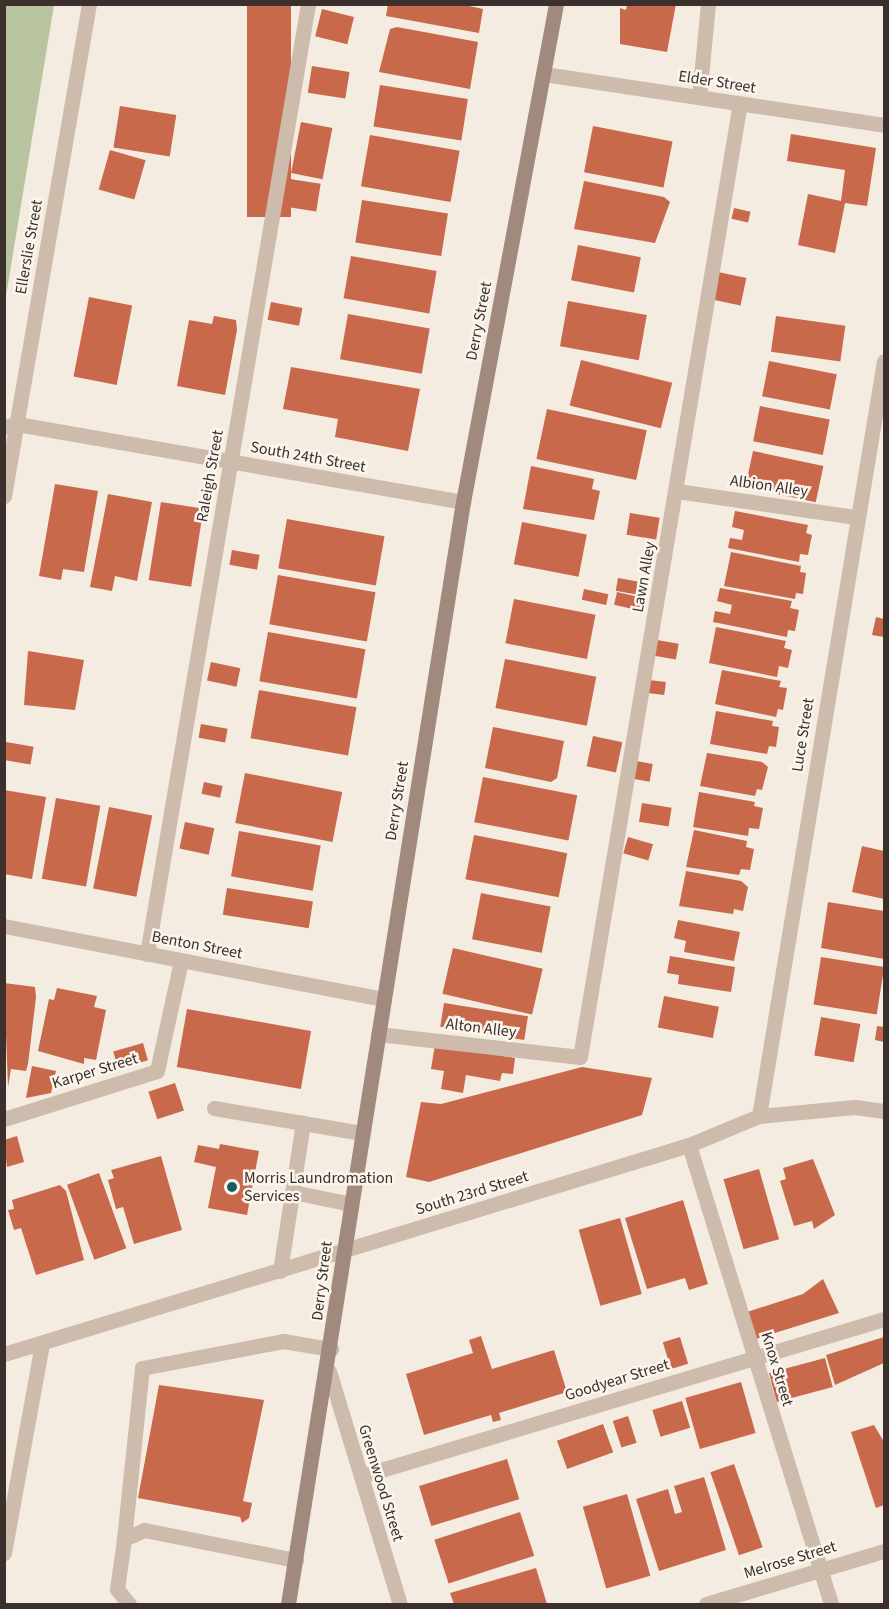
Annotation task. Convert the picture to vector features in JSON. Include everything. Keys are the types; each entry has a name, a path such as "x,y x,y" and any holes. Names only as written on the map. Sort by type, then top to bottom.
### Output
{"main road":[{"name":"Derry Street","path":"288,1605 329,1371 343,1252 464,502 556,4"}],"street":[{"name":"Ellerslie Street","path":"4,496 11,426 89,4"},
{"name":"Raleigh Street","path":"147,954 308,4"},
{"path":"699,97 708,4"},
{"name":"Elder Street","path":"544,74 885,125"},
{"name":"Lawn Alley","path":"580,1057 677,491 740,104"},
{"name":"Luce Street","path":"759,1116 856,517 885,361"},
{"name":"South 24th Street","path":"11,426 464,502"},
{"name":"Albion Alley","path":"677,491 856,517"},
{"name":"Benton Street","path":"4,926 384,999"},
{"name":"Karper Street","path":"4,1119 157,1071 181,961"},
{"name":"Alton Alley","path":"378,1034 580,1057"},
{"name":"South 23rd Street","path":"4,1354 343,1252 689,1144 759,1116 855,1107 885,1111"},
{"path":"214,1108 362,1133"},
{"path":"280,1271 303,1123"},
{"name":"Knox Street","path":"689,1144 831,1605"},
{"path":"293,1192 351,1204"},
{"name":"Goodyear Street","path":"361,1476 885,1319"},
{"path":"129,1605 117,1589 142,1368 283,1341 332,1349"},
{"path":"4,1553 42,1343"},
{"name":"Greenwood Street","path":"329,1371 400,1605"},
{"path":"124,1539 144,1530 296,1560"},
{"name":"Melrose Street","path":"706,1605 885,1551"}],"green space":[{"path":"4,5 54,5 5,302"}],"building":[{"path":"247,4 291,4 291,217 247,217"},
{"path":"388,4 460,4 483,9 479,33 386,16"},
{"path":"627,4 676,4 667,52 620,44 620,8 626,10"},
{"path":"322,9 354,17 347,44 315,36"},
{"path":"397,27 478,42 470,89 379,72 390,29"},
{"path":"312,66 350,72 345,99 308,93"},
{"path":"380,85 468,99 461,140 373,126"},
{"path":"120,106 176,115 170,156 113,147"},
{"path":"301,122 332,128 322,179 291,173"},
{"path":"593,126 673,141 664,188 584,172"},
{"path":"791,134 876,148 867,206 845,203 835,253 798,245 808,194 841,201 845,170 787,161"},
{"path":"370,135 460,151 451,202 361,186"},
{"path":"110,150 146,160 134,200 99,189"},
{"path":"290,179 321,184 316,212 286,207"},
{"path":"584,181 664,197 670,202 655,243 574,229"},
{"path":"362,200 448,214 441,256 355,242"},
{"path":"734,208 751,212 748,223 732,219"},
{"path":"578,245 641,257 634,293 571,280"},
{"path":"351,256 437,271 429,313 344,298"},
{"path":"718,272 746,278 741,305 712,299"},
{"path":"89,297 132,305 117,385 74,377"},
{"path":"568,301 647,315 639,360 560,346"},
{"path":"271,302 302,308 299,326 268,320"},
{"path":"348,314 430,328 422,374 340,359"},
{"path":"214,316 236,320 237,330 225,395 177,386 189,320 212,324"},
{"path":"776,316 845,326 840,361 771,352"},
{"path":"581,360 672,383 661,428 570,406"},
{"path":"769,361 837,374 830,410 762,396"},
{"path":"291,367 420,389 408,451 335,437 338,419 283,409"},
{"path":"760,406 830,420 823,455 753,441"},
{"path":"547,409 647,430 636,480 536,459"},
{"path":"753,451 823,466 816,502 745,487"},
{"path":"531,466 594,479 592,489 600,491 594,520 523,509"},
{"path":"55,484 98,491 84,572 63,569 61,580 39,576"},
{"path":"108,494 152,502 137,581 115,576 112,591 90,587"},
{"path":"161,502 203,509 191,587 149,580"},
{"path":"735,511 808,525 806,533 812,535 808,555 800,554 799,562 728,548 730,538 742,540 744,530 732,527"},
{"path":"630,513 660,518 656,539 627,535"},
{"path":"287,519 384,536 376,585 278,568"},
{"path":"522,522 587,535 579,577 514,564"},
{"path":"232,550 260,555 257,570 229,565"},
{"path":"731,552 801,566 800,572 806,573 803,594 796,593 795,599 724,586"},
{"path":"278,575 375,592 367,641 269,624"},
{"path":"618,578 645,583 642,595 616,591"},
{"path":"720,588 792,601 790,608 799,610 795,631 788,630 787,637 713,622 715,611 730,614 732,605 717,601"},
{"path":"584,589 608,594 606,605 582,600"},
{"path":"617,592 643,598 640,611 614,605"},
{"path":"514,599 595,615 587,659 505,643"},
{"path":"876,617 884,619 884,637 872,635"},
{"path":"716,627 786,641 784,648 792,650 788,668 779,666 777,677 709,663"},
{"path":"268,632 365,649 357,698 259,681"},
{"path":"657,640 679,644 676,660 654,656"},
{"path":"28,651 84,660 75,710 24,705"},
{"path":"505,659 596,677 587,726 495,708"},
{"path":"211,662 240,668 236,687 207,681"},
{"path":"722,670 781,681 779,687 787,688 783,710 778,709 776,717 715,704"},
{"path":"649,680 666,682 664,695 647,693"},
{"path":"259,690 356,707 348,755 250,738"},
{"path":"716,711 773,721 772,726 779,727 776,747 769,746 767,754 710,744"},
{"path":"201,724 228,729 225,742 199,738"},
{"path":"493,727 564,741 557,778 551,782 485,768"},
{"path":"593,736 622,742 616,773 587,766"},
{"path":"6,742 34,747 30,765 4,760"},
{"path":"707,753 762,762 768,767 762,790 757,789 755,796 700,786"},
{"path":"636,761 653,764 650,782 633,779"},
{"path":"245,773 342,792 332,842 235,823"},
{"path":"483,777 577,795 568,840 474,822"},
{"path":"204,782 223,786 220,798 202,794"},
{"path":"4,790 46,797 32,879 4,874"},
{"path":"699,792 755,802 754,806 763,808 759,829 749,828 748,836 693,827"},
{"path":"56,798 100,806 86,887 42,879"},
{"path":"642,803 672,808 669,826 639,822"},
{"path":"109,807 152,815 136,897 93,888"},
{"path":"185,822 214,828 209,855 179,848"},
{"path":"694,830 747,841 746,847 754,849 750,870 741,869 739,875 686,867"},
{"path":"239,831 321,845 313,891 231,876"},
{"path":"474,835 567,853 559,897 465,879"},
{"path":"628,837 653,844 648,861 623,853"},
{"path":"862,846 884,851 884,899 852,892"},
{"path":"686,871 741,881 748,887 743,911 734,909 733,914 679,906"},
{"path":"227,888 313,902 309,928 223,915"},
{"path":"481,893 551,907 542,953 472,939"},
{"path":"828,902 884,911 884,959 821,948"},
{"path":"678,920 740,932 734,961 684,952 686,941 674,938"},
{"path":"453,948 543,969 532,1014 442,994"},
{"path":"670,956 735,967 731,992 678,984 679,975 667,973"},
{"path":"821,957 884,967 877,1014 813,1004"},
{"path":"4,983 35,987 36,997 26,1071 11,1069 8,1087"},
{"path":"57,988 97,996 94,1007 106,1010 96,1060 84,1058 84,1064 38,1051 49,999 54,1000"},
{"path":"664,996 719,1007 713,1038 658,1027"},
{"path":"444,1003 528,1016 524,1040 440,1027"},
{"path":"187,1009 311,1031 301,1089 177,1067"},
{"path":"821,1017 860,1024 854,1062 814,1055"},
{"path":"877,1026 884,1027 884,1042 875,1040"},
{"path":"143,1043 148,1060 118,1069 113,1052"},
{"path":"435,1044 515,1058 513,1074 502,1073 500,1081 466,1075 463,1093 441,1089 444,1071 431,1069"},
{"path":"32,1066 56,1071 51,1093 26,1098"},
{"path":"582,1067 652,1078 642,1115 429,1182 406,1177 421,1102 441,1104"},
{"path":"175,1083 184,1111 157,1119 148,1092"},
{"path":"17,1136 24,1162 7,1167 4,1140"},
{"name":"Morris Laundromation Services","path":"220,1144 259,1151 247,1215 208,1208 216,1167 194,1162 198,1145 219,1149"},
{"path":"161,1156 182,1230 134,1244 123,1207 116,1209 108,1180 114,1178 111,1170"},
{"path":"813,1159 835,1215 814,1229 812,1221 794,1226 780,1181 786,1179 783,1168"},
{"path":"759,1169 779,1239 744,1249 723,1179"},
{"path":"99,1173 126,1248 94,1260 67,1185"},
{"path":"60,1185 66,1191 84,1260 36,1275 21,1228 14,1230 8,1210 14,1209 12,1200"},
{"path":"683,1200 708,1284 689,1290 685,1278 647,1289 625,1218"},
{"path":"620,1218 642,1294 600,1306 579,1230"},
{"path":"823,1279 839,1313 756,1339 747,1312 803,1294"},
{"path":"481,1336 492,1369 554,1350 567,1392 499,1413 501,1420 493,1422 491,1415 424,1435 406,1374 473,1353 469,1340"},
{"path":"680,1337 688,1364 671,1369 663,1342"},
{"path":"884,1337 884,1363 835,1385 826,1355"},
{"path":"825,1358 833,1387 777,1402 769,1373"},
{"path":"741,1382 756,1433 700,1449 685,1398"},
{"path":"159,1385 264,1400 243,1501 252,1503 249,1518 242,1523 240,1517 138,1498"},
{"path":"682,1401 690,1428 661,1437 652,1410"},
{"path":"628,1416 637,1443 621,1448 613,1421"},
{"path":"603,1424 613,1452 567,1469 557,1441"},
{"path":"874,1425 884,1442 884,1505 876,1508 851,1432"},
{"path":"507,1459 519,1499 431,1526 419,1486"},
{"path":"734,1464 763,1547 739,1555 710,1472"},
{"path":"704,1477 726,1550 659,1571 636,1499 668,1489 675,1514 682,1512 674,1486"},
{"path":"627,1494 650,1576 606,1588 583,1507"},
{"path":"520,1512 534,1556 449,1584 434,1540"},
{"path":"536,1568 547,1604 454,1604 450,1593"}],"place":[{"name":"Morris Laundromation Services","path":"232,1187"}]}
